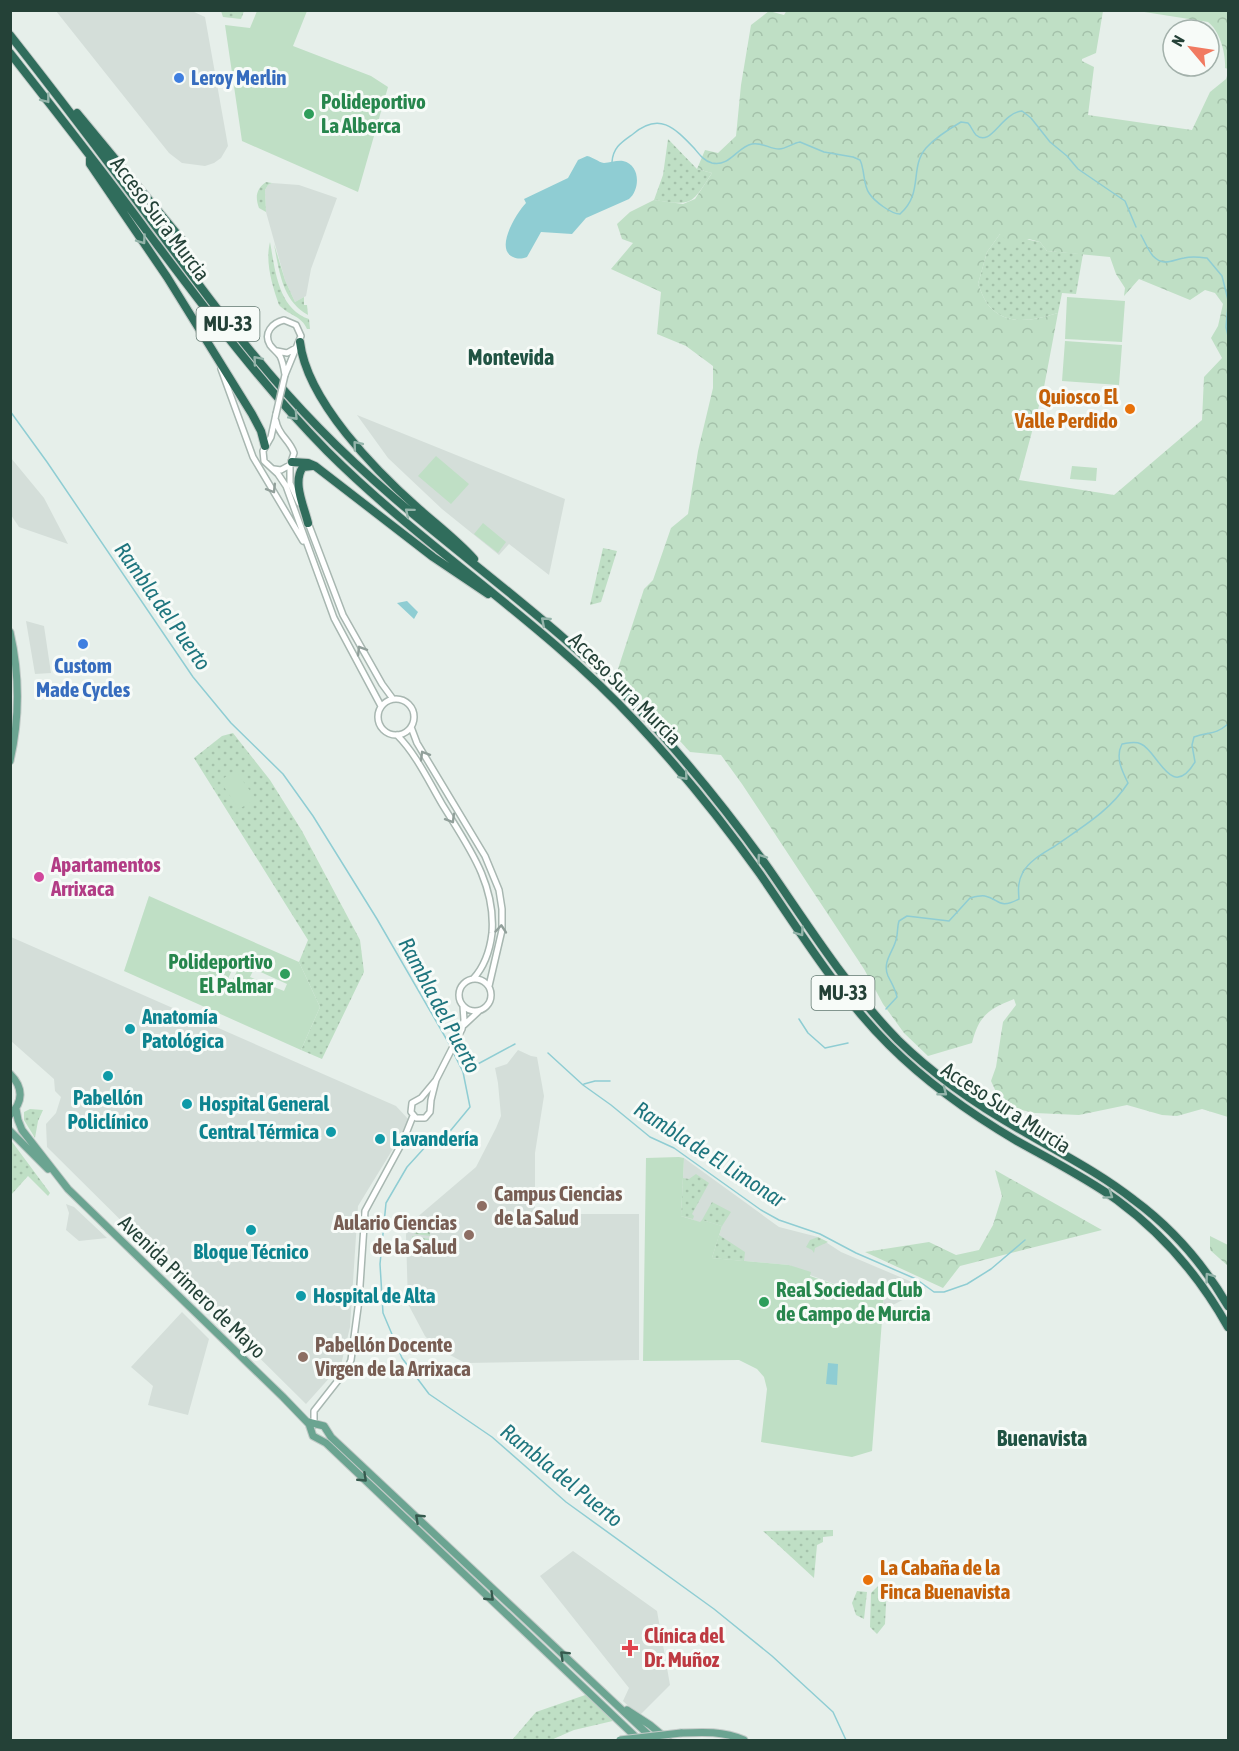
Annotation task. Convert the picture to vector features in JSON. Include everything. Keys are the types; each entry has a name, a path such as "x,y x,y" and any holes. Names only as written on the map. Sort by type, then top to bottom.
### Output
{"highway":[{"path":"10,35 182,240"},
{"name":"Acceso Sur a Murcia","path":"10,35 102,154 222,317 272,378 318,428 369,477 442,540 546,621 601,671 668,742 733,820 847,980 899,1040 927,1066 969,1098 1104,1179 1137,1202 1165,1226 1188,1251 1228,1305"},
{"name":"Acceso Sur a Murcia","path":"10,53 214,322 289,411 379,500 507,604 594,679 634,720 679,770 732,835 839,988 891,1047 962,1106 1085,1179 1130,1210 1189,1268 1215,1304 1228,1327"},
{"path":"90,156 90,164 167,277 252,414 267,443"},
{"path":"298,345 312,382 344,429 381,473 468,552 488,574"},
{"path":"291,463 308,463 315,466 433,557 480,590 507,604"},
{"path":"308,523 297,481 303,467 315,466"}],"main road":[{"path":"10,632 16,659 19,698 17,728 10,762"},
{"path":"10,1074 17,1081 21,1090 20,1100 13,1112"},
{"name":"Avenida Primero de Mayo","path":"13,1112 22,1130 55,1174"},
{"name":"Avenida Primero de Mayo","path":"10,1131 91,1213 316,1426"},
{"path":"316,1426 325,1435 320,1439"},
{"path":"316,1426 313,1436 320,1439 447,1556 639,1740"},
{"path":"316,1426 339,1444 462,1558 654,1740"},
{"path":"447,1556 462,1558"},
{"path":"462,1558 464,1572"},
{"path":"607,1695 668,1740"},
{"path":"620,1740 708,1732 728,1734 743,1740"}],"street":[{"path":"285,375 282,363 267,337 271,327 284,320 296,325 299,330 298,345 285,375 276,414 263,451 264,461 282,479 289,493 334,618 381,706"},
{"path":"275,351 287,353 298,345"},
{"path":"217,358 253,457 309,553"},
{"path":"276,414 278,430 293,448 290,483 343,615 393,699"},
{"path":"267,443 278,438 287,441"},
{"path":"272,469 281,470 291,463"},
{"path":"393,699 403,700 411,707 414,718 411,727 405,733 397,735 389,734 381,726 378,716 381,706 393,699"},
{"path":"411,727 417,744 485,856 499,890 502,930 489,986"},
{"path":"397,735 415,759 476,861 489,891 493,910 490,946 483,964 473,979 466,982 459,991 459,998 464,1006 470,1010 480,1010"},
{"path":"460,1031 490,1000 489,986 484,981 473,979"},
{"path":"436,1080 429,1114 425,1118 415,1117 410,1110 411,1105 415,1100 422,1098 436,1080 460,1031 464,1020 464,1006"},
{"path":"422,1098 430,1104"},
{"path":"316,1426 314,1411 349,1365 359,1300 365,1210 415,1117"}],"shaded area":[{"path":"56,11 192,11 205,17 228,146 221,158 205,166 182,163 169,153"},
{"path":"272,183 299,185 337,198 311,269 306,296 295,302 285,280 266,212 265,190"},
{"path":"357,415 565,499 549,575 509,544 499,555 442,509 388,458"},
{"path":"11,458 44,498 68,544 19,527 11,515"},
{"path":"26,621 44,626 51,673 35,674"},
{"path":"11,937 396,1106 410,1121 358,1206 350,1327 341,1365 306,1404 47,1147 46,1124 56,1113 61,1097 55,1091 54,1079 11,1041"},
{"name":"Campus Ciencias de la Salud","path":"518,1050 537,1057 544,1096 535,1153 535,1210 543,1214 639,1214 639,1360 465,1363 435,1347 425,1336 408,1304 406,1235 408,1225 476,1167 501,1116 495,1068 507,1064"},
{"path":"684,1158 779,1227 818,1237 841,1252 926,1288 883,1310 884,1294 851,1290 789,1265 712,1258 722,1226 701,1223 681,1216"},
{"path":"66,1204 74,1207 107,1238 79,1241 66,1230 69,1213"},
{"path":"182,1312 209,1339 188,1415 148,1405 153,1386 131,1367"},
{"name":"Clínica del Dr. Muñoz","path":"573,1551 657,1611 670,1685 639,1716 623,1701 629,1688 540,1576"}],"green space":[{"path":"221,10 244,11 241,19 223,17"},
{"path":"787,10 1103,11 1096,53 1082,59 1094,67 1088,115 1192,130 1210,92 1226,79 1228,73 1228,1117 1202,1109 1177,1116 1162,1115 1127,1105 1079,1115 1035,1113 1017,1109 998,1096 991,1081 996,1067 1003,1022 1016,1005 1014,999 986,1014 978,1026 972,1043 928,1056 904,1033 883,1004 864,969 721,755 690,752 617,672 644,589 653,580 671,528 688,514 698,451 713,388 713,366 686,346 657,334 661,292 611,269 633,243 622,239 617,224 630,212 654,200 683,204 695,199 712,173 697,169 705,150 718,153 736,136 741,85 751,25 769,11 784,15","holes":["1000,234 1012,247 1029,239 1040,242 1047,251 1110,257 1116,274 1125,288 1124,296 1139,279 1190,300 1205,290 1215,293 1223,304 1218,326 1211,338 1222,358 1204,377 1202,420 1114,495 1019,480 1044,387 1058,313 1040,318 1013,319 996,313 987,304 978,284 987,252"]},
{"name":"Polideportivo La Alberca","path":"257,11 307,11 293,46 371,76 388,87 358,192 242,141 225,25 250,28"},
{"path":"1138,11 1228,11 1228,69 1225,68 1221,44 1221,18 1183,18"},
{"path":"668,139 697,169 712,173 700,192 684,203 654,200 663,175"},
{"path":"266,182 272,183 265,190 266,212 259,208 257,197 258,190"},
{"path":"1000,234 1040,242 1047,251 1083,254 1076,294 1062,293 1058,313 1040,318 1013,319 996,313 987,304 978,284 987,252"},
{"path":"270,242 276,276 284,297 291,307 309,319 310,329 307,329 302,321 279,305 269,265"},
{"path":"274,244 285,280 295,302 304,297 308,315 292,302 287,293 280,274"},
{"path":"1067,297 1125,301 1122,342 1065,339"},
{"path":"1065,341 1122,345 1119,385 1062,381"},
{"path":"436,456 469,484 451,504 418,476"},
{"path":"1072,466 1097,468 1096,481 1070,479"},
{"path":"483,523 506,542 498,553 474,534"},
{"path":"603,548 617,551 601,602 590,605"},
{"path":"233,733 270,780 302,831 360,940 364,972 322,1059 301,1050 320,1007 299,962 308,940 194,758 222,736"},
{"path":"235,770 256,799 239,809 220,781"},
{"path":"149,896 299,962 320,1007 301,1050 124,971","holes":["238,957 243,959 231,983 227,981","254,969 287,984 284,991 250,977"]},
{"path":"30,1109 43,1110 35,1138 24,1120 24,1112"},
{"path":"10,1139 50,1193 48,1196 28,1176 11,1195"},
{"name":"Real Sociedad Club de Campo de Murcia","path":"646,1158 684,1158 681,1216 722,1226 712,1258 789,1265 811,1272 810,1276 851,1290 884,1294 872,1451 852,1457 761,1442 767,1389 764,1377 757,1369 739,1360 643,1361"},
{"path":"995,1170 1102,1230 960,1266 943,1288 865,1252 929,1242 956,1255 979,1250 993,1225 1002,1196"},
{"path":"696,1174 709,1183 692,1214 693,1219 681,1216 683,1178 689,1179"},
{"path":"712,1202 731,1212 722,1226 702,1220"},
{"path":"430,1219 430,1236 414,1234 420,1227"},
{"path":"719,1235 745,1252 744,1261 712,1258"},
{"path":"412,1236 430,1239 431,1245 412,1244"},
{"path":"1210,1236 1228,1245 1228,1266 1210,1250"},
{"path":"818,1237 828,1242 815,1248 814,1253 806,1247 810,1240"},
{"path":"833,1530 833,1536 823,1537 823,1542 817,1545 814,1578 763,1531"},
{"path":"880,1584 887,1585 885,1624 877,1634 870,1627 871,1593"},
{"path":"857,1591 867,1592 864,1619 856,1615 852,1603"},
{"path":"591,1693 617,1720 574,1730 551,1740 512,1740 536,1712"}],"water":[{"path":"587,156 604,163 623,161 629,163 636,172 637,178 633,195 629,199 586,218 572,234 541,232 527,257 513,257 508,253 506,239 513,222 526,203 524,199 568,178 578,160"},
{"path":"407,601 418,612 414,619 397,603"},
{"path":"828,1363 838,1364 837,1385 826,1384"}],"waterway":[{"path":"612,162 614,152 619,145 642,127 658,123 680,134 702,157 712,163 729,160 752,144 779,149 800,142 824,152 860,160 869,193 883,206 900,214 912,198 921,156 934,141 961,122 968,123 976,135 981,138 987,137 1008,117 1022,111 1078,169 1125,201 1136,227"},
{"path":"1141,235 1151,254 1161,261 1168,262 1190,257 1207,258 1222,276 1228,300"},
{"path":"1228,305 1226,327 1228,336"},
{"name":"Rambla del Puerto","path":"10,411 193,677 231,723 283,774 313,816 377,919 451,1047"},
{"path":"886,1009 897,997 886,966 896,940 899,921 907,916 949,921 970,898 978,896 990,897 1003,904 1019,899 1020,879 1029,864 1095,818 1113,802 1128,783 1119,759 1122,744 1134,742 1141,744 1147,748 1165,771 1172,776 1179,777 1186,773 1195,762 1192,745 1194,737 1215,732 1228,724"},
{"path":"799,1019 808,1033 825,1048 848,1043"},
{"name":"Rambla de El Limonar","path":"463,1072 515,1044"},
{"name":"Rambla del Puerto","path":"453,1052 463,1072 470,1107 451,1130 427,1145 407,1167 386,1203 380,1264 383,1313 402,1358 429,1394 492,1437 566,1502 714,1609 772,1656 833,1712 846,1740"},
{"name":"Rambla de El Limonar","path":"548,1053 583,1085 650,1137 674,1148 761,1210 779,1220 820,1234 856,1253 916,1279 934,1292 944,1292 967,1284 991,1269 1025,1240"},
{"path":"584,1084 610,1081"}],"place":[{"name":"Leroy Merlin","path":"179,78"},
{"name":"Polideportivo La Alberca","path":"309,114"},
{"name":"Quiosco El Valle Perdido","path":"1130,409"},
{"name":"Custom Made Cycles","path":"83,644"},
{"name":"Apartamentos Arrixaca","path":"39,877"},
{"name":"Polideportivo El Palmar","path":"285,974"},
{"name":"Anatomía Patológica","path":"130,1029"},
{"name":"Pabellón Policlínico","path":"108,1076"},
{"name":"Hospital General","path":"187,1104"},
{"name":"Central Térmica","path":"331,1132"},
{"name":"Lavandería","path":"380,1139"},
{"name":"Campus Ciencias de la Salud","path":"482,1206"},
{"name":"Bloque Técnico","path":"251,1230"},
{"name":"Aulario Ciencias de la Salud","path":"469,1235"},
{"name":"Hospital de Alta","path":"301,1296"},
{"name":"Real Sociedad Club de Campo de Murcia","path":"764,1302"},
{"name":"Pabellón Docente Virgen de la Arrixaca","path":"303,1357"},
{"name":"La Cabaña de la Finca Buenavista","path":"868,1580"},
{"name":"Clínica del Dr. Muñoz","path":"630,1648"}],"district":[{"name":"Montevida","path":"511,357"},
{"name":"Buenavista","path":"1042,1438"}]}
